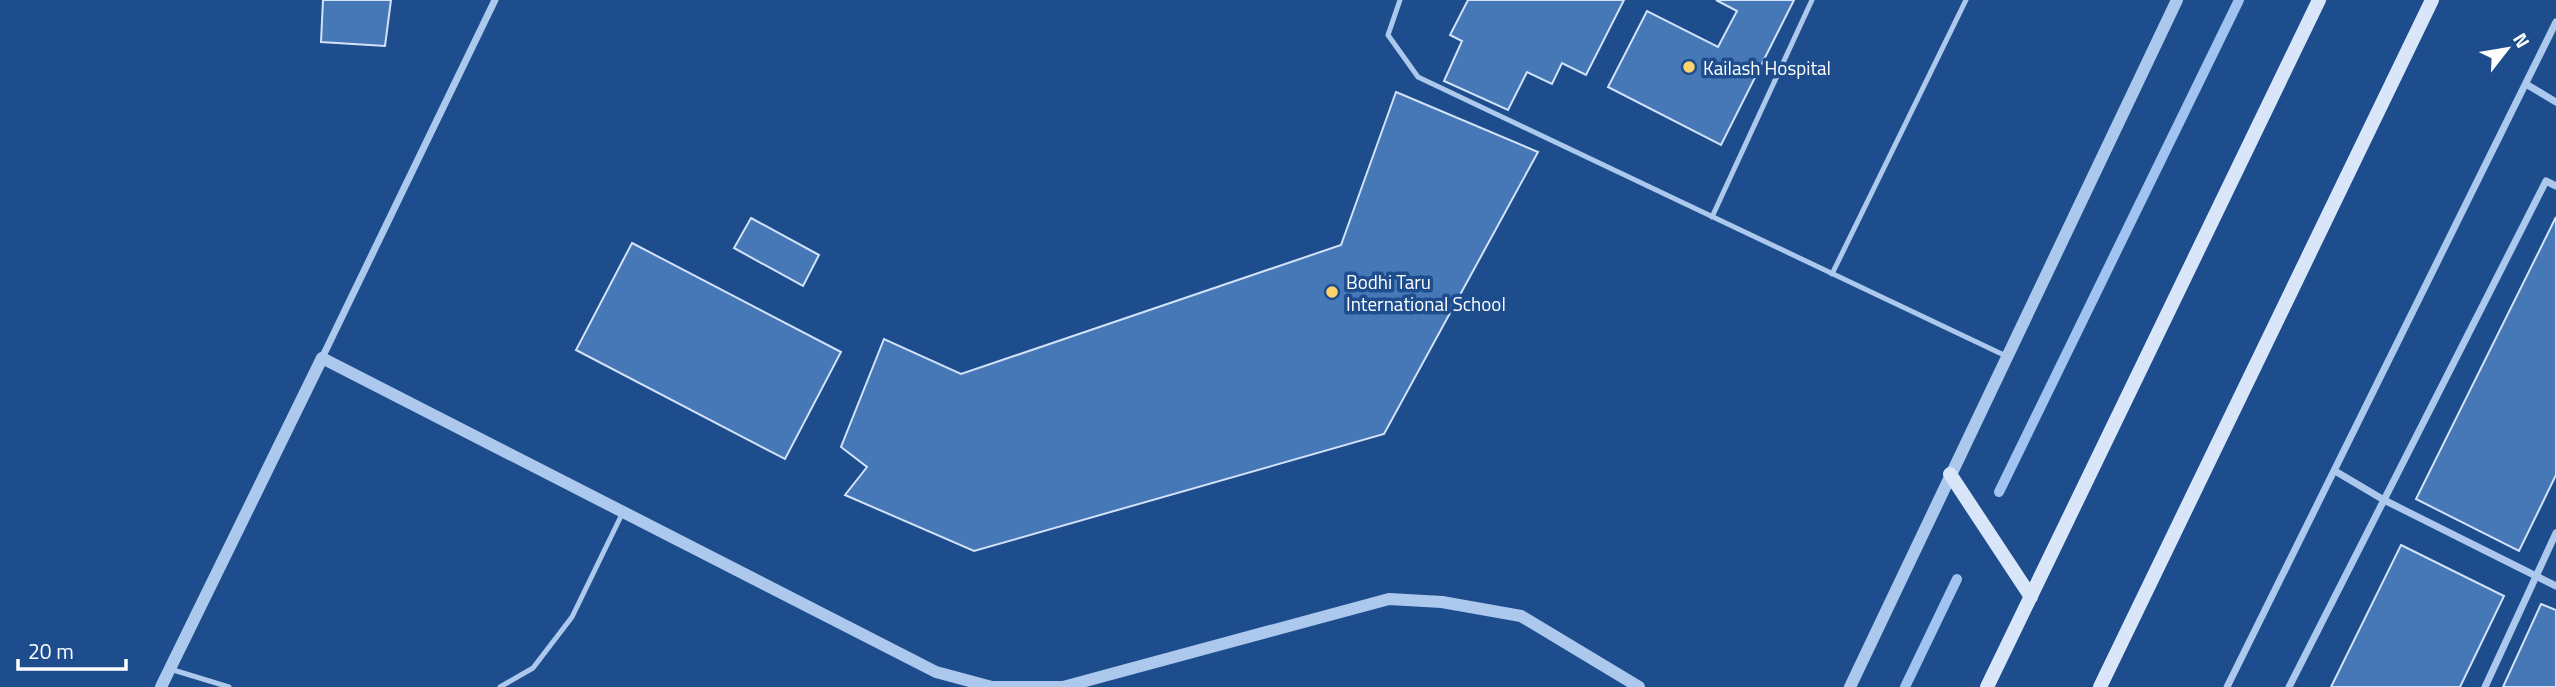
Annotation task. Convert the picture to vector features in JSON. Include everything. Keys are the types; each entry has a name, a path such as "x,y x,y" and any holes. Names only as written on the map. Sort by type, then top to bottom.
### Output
{"main road":[{"path":"1987,687 2319,0"},
{"path":"2101,687 2432,0"},
{"path":"1950,474 2031,597"}],"street":[{"path":"161,687 495,0"},
{"path":"1850,687 2177,0"},
{"path":"2227,687 2556,22"},
{"path":"2526,84 2556,102"},
{"path":"2289,687 2546,181 2556,186"},
{"path":"322,358 936,672 992,687 1063,687 1389,599 1441,602 1521,616 1639,687"},
{"path":"2334,471 2384,500 2556,586"},
{"path":"2485,687 2556,533"}],"lane":[{"path":"1400,0 1388,35 1418,77 2006,356"},
{"path":"1712,217 1812,0"},
{"path":"1832,274 1966,0"},
{"path":"500,687 533,668 572,617 623,512"},
{"path":"170,669 229,687"}],"building":[{"path":"323,0 391,0 385,46 321,42"},
{"path":"1468,0 1624,0 1586,75 1562,63 1552,84 1527,72 1508,110 1444,81 1462,41 1450,35"},
{"name":"Kailash Hospital","path":"1716,0 1794,0 1721,145 1608,87 1647,11 1718,47 1737,11"},
{"name":"Bodhi Taru International School","path":"1396,92 1538,152 1384,434 974,551 845,495 867,467 841,447 884,339 961,374 1341,245"},
{"path":"2556,217 2556,475 2519,551 2416,499"},
{"path":"751,218 819,255 803,286 734,248"},
{"path":"632,243 841,352 785,459 576,350"},
{"path":"2401,545 2504,596 2460,687 2331,687"},
{"path":"2541,604 2556,610 2556,687 2503,687"}],"waterway":[{"path":"1999,492 2239,0"},
{"path":"1905,687 1957,579"}],"place":[{"name":"Kailash Hospital","path":"1689,67"},
{"name":"Bodhi Taru International School","path":"1332,292"}]}
